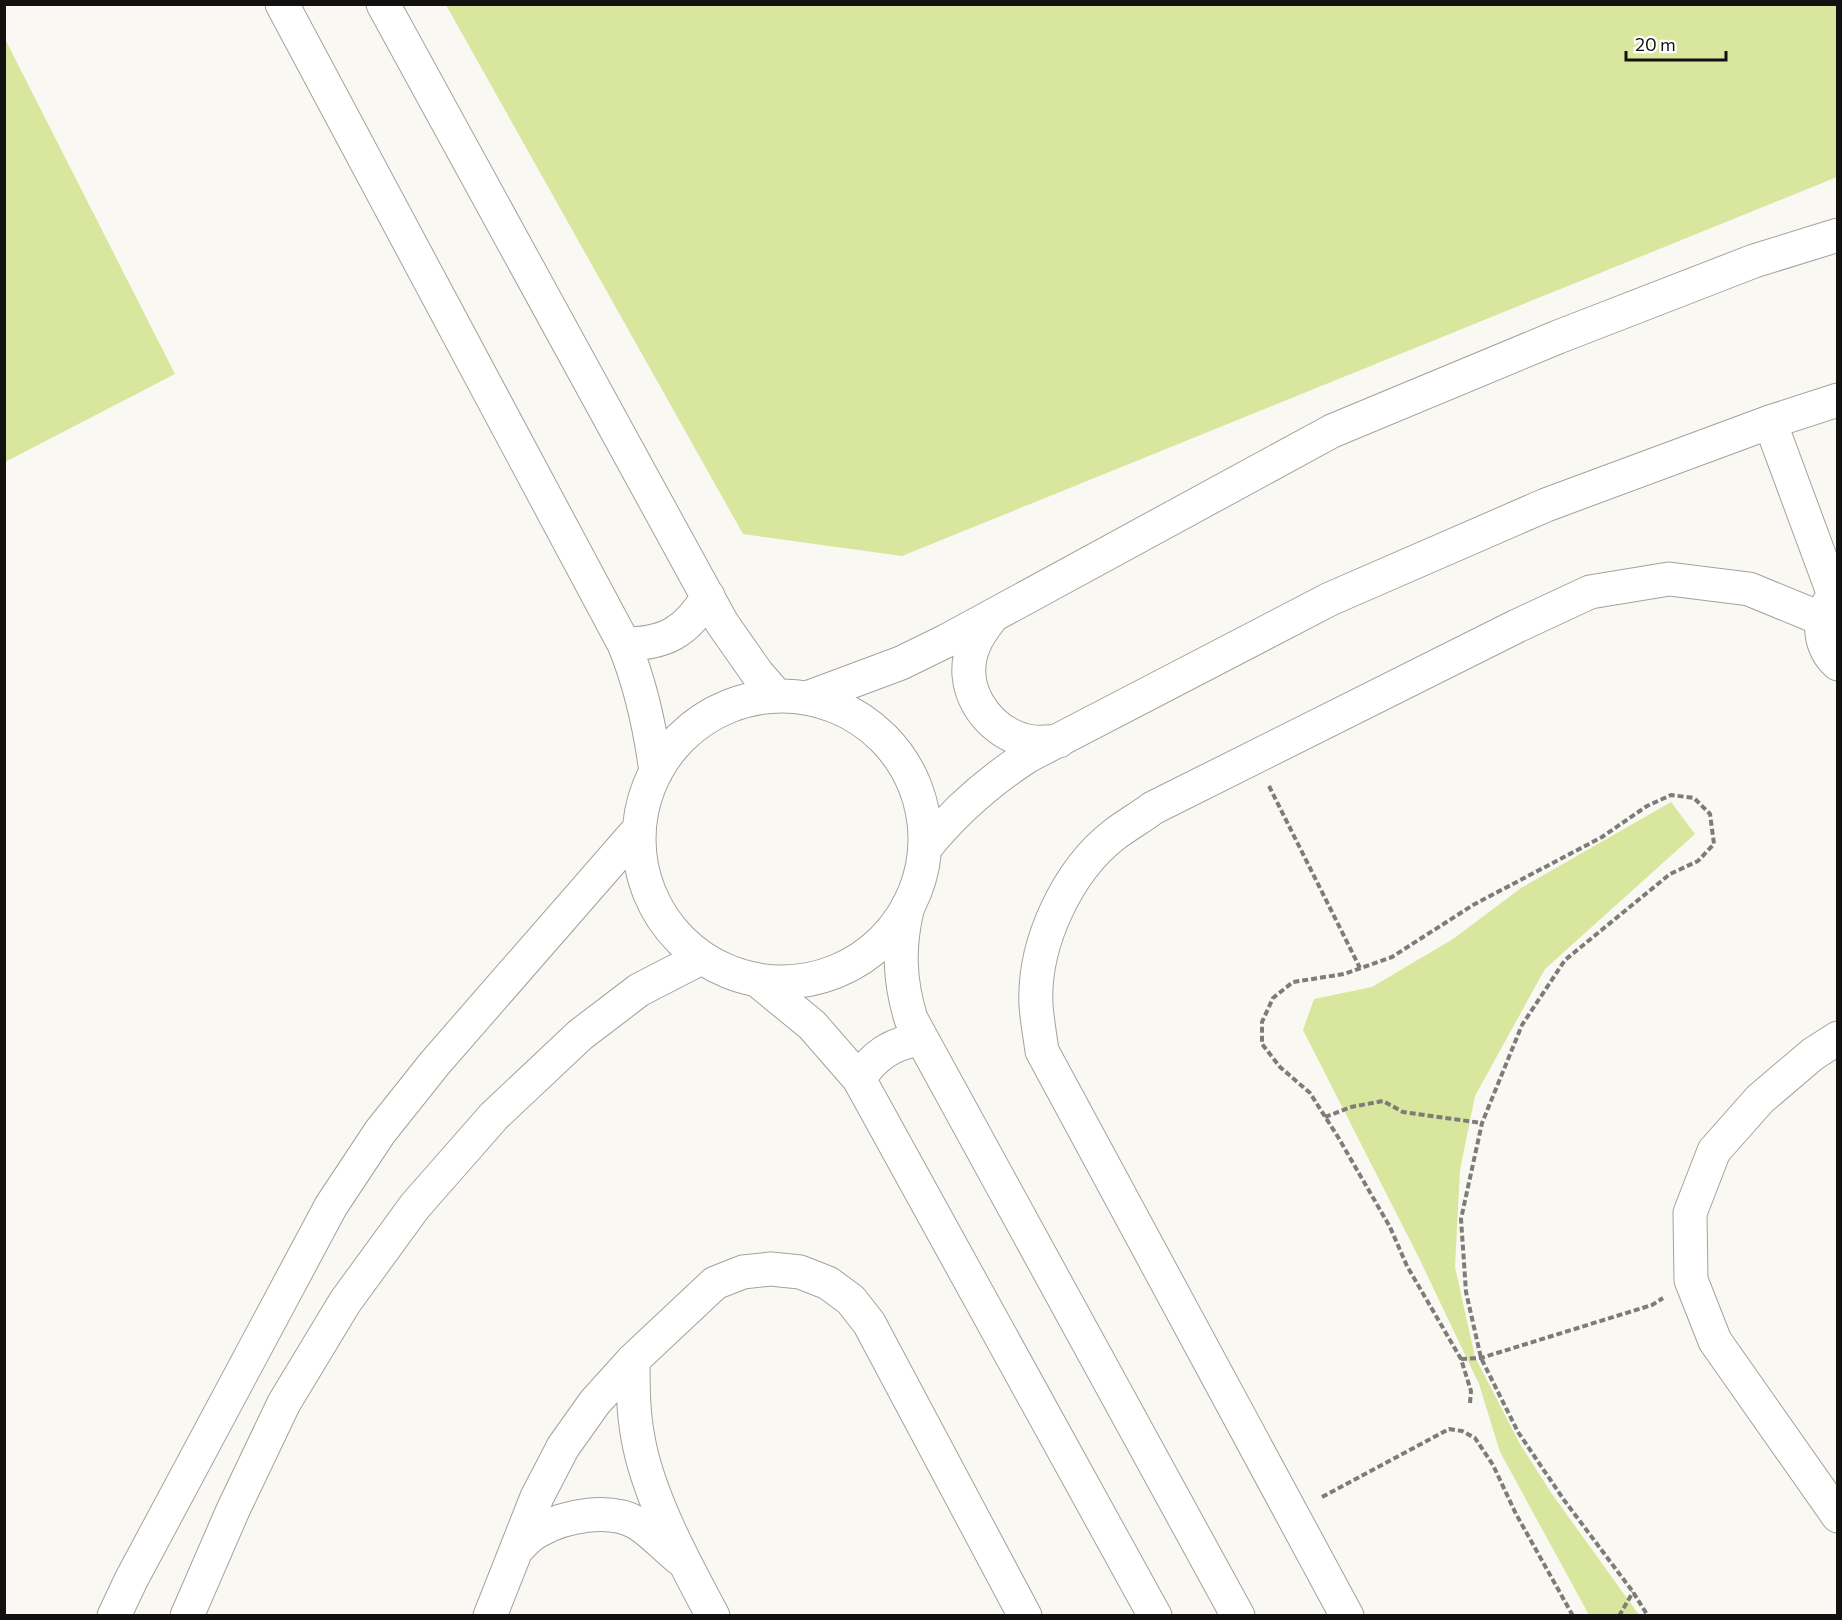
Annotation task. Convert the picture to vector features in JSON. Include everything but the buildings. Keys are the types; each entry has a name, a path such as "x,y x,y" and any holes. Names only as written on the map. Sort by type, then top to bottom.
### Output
{"street":[{"path":"282,4 624,644 635,670 644,704 652,738 656,772"},
{"path":"383,4 739,649 792,697 836,706 862,720 891,747 903,763 917,790 924,819 925,848 920,878 908,906 891,931 870,952 845,967 806,979 787,982 757,980 728,972 701,958 679,939 660,915 647,888 640,860 639,830 644,800 656,772 672,747 694,726 720,711 748,701 792,697 901,663 991,618 1332,431 1558,337 1710,278 1754,261 1838,235"},
{"path":"925,848 947,821 990,782 1028,756 1330,599 1546,505 1770,422 1838,400"},
{"path":"1770,422 1831,602 1822,633 1825,647 1838,664"},
{"path":"1347,1616 1042,1051 1036,1004 1040,956 1056,910 1080,870 1113,835 1153,808 1516,626 1590,592 1669,579 1831,602"},
{"path":"624,644 645,644 664,639 682,629 698,614 708,596"},
{"path":"991,618 980,632 973,647 970,664 970,681 983,713 995,726 1025,741 1042,743 1059,741"},
{"path":"114,1616 136,1570 331,1206 380,1132 435,1063 639,830"},
{"path":"908,906 900,951 904,997 911,1019 1238,1616"},
{"path":"187,1616 233,1510 284,1403 345,1302 415,1206 494,1116 580,1035 639,990 701,958"},
{"path":"757,980 812,1025 859,1079 1155,1616"},
{"path":"1838,1038 1813,1054 1760,1100 1714,1151 1690,1213 1691,1280 1715,1341 1838,1516"},
{"path":"859,1079 867,1066 885,1051 906,1041 921,1039"},
{"path":"490,1616 537,1497 563,1447 595,1402 633,1360 715,1283 742,1272 771,1269 800,1272 828,1283 851,1300 869,1323 1024,1616"},
{"path":"633,1360 633,1400 638,1439 648,1478 686,1564 713,1616"},
{"path":"517,1549 535,1532 559,1520 585,1515 611,1515 636,1522 686,1564"}],"path":[{"path":"1254,758 1360,968"},
{"path":"1470,1403 1471,1391 1461,1359 1407,1266 1390,1227 1310,1093 1280,1067 1262,1044 1262,1022 1273,998 1293,982 1344,974 1392,957 1473,905 1602,837 1627,818 1655,802 1671,795 1694,798 1710,814 1714,844 1698,861 1670,874 1565,960 1522,1025 1482,1123 1461,1220 1466,1292 1481,1358 1518,1432 1648,1616"},
{"path":"1325,1117 1351,1107 1383,1101 1403,1112 1482,1123"},
{"path":"1461,1359 1481,1358 1652,1305 1691,1280"},
{"path":"1292,1514 1449,1429 1462,1431 1475,1438 1493,1465 1516,1514 1574,1616"},
{"path":"1619,1616 1633,1592"}],"green space":[{"path":"446,5 1837,5 1837,177 902,556 743,534"},
{"path":"5,39 175,374 4,462"},
{"path":"1671,802 1695,834 1545,969 1475,1096 1460,1170 1455,1267 1475,1357 1520,1444 1552,1494 1639,1615 1589,1615 1500,1452 1479,1384 1418,1256 1303,1030 1314,999 1372,987 1453,939 1521,888"}]}
